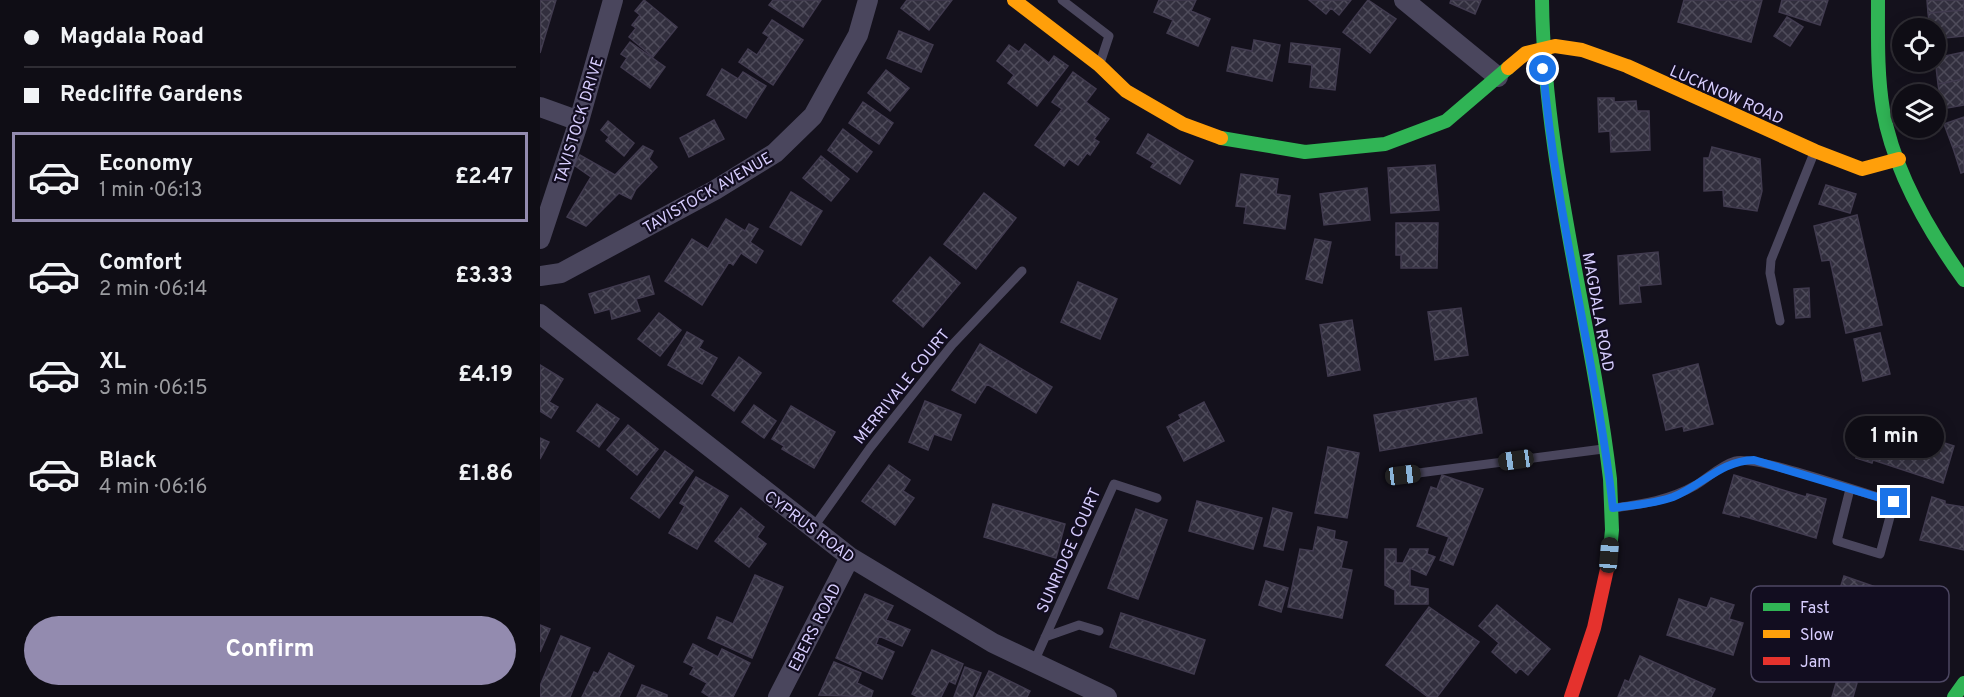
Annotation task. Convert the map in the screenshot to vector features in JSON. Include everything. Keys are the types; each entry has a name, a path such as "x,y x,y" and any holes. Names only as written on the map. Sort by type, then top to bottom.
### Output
{"street":[{"name":"TAVISTOCK DRIVE","path":"540,238 579,121 613,0"},
{"name":"TAVISTOCK AVENUE","path":"540,276 561,273 715,190 775,153 813,116 858,35 868,0"},
{"path":"1014,0 1098,65 1126,91 1183,124 1221,138 1305,152 1385,144 1446,121 1526,53 1541,50"},
{"path":"1404,0 1498,77"},
{"name":"MAGDALA ROAD","path":"1542,0 1541,50 1548,128 1606,448 1613,508 1609,555 1597,617 1571,697"},
{"path":"1878,0 1878,46 1887,129 1922,211 1964,279"},
{"name":"LUCKNOW ROAD","path":"1541,50 1555,46 1593,54 1815,151 1862,169 1899,159"},
{"path":"540,107 579,121"},
{"name":"CYPRUS ROAD","path":"540,314 850,557 993,643 1107,697"},
{"name":"EBERS ROAD","path":"778,697 850,557"},
{"path":"1954,697 1964,683"}],"lane":[{"path":"1062,0 1109,36 1098,65"},
{"path":"1780,321 1770,273 1771,260 1815,151"},
{"name":"MERRIVALE COURT","path":"813,528 870,448 952,345 1022,271"},
{"path":"1403,475 1606,448"},
{"path":"1613,508 1654,502 1674,496 1736,461 1754,460 1894,502 1880,554 1836,541 1850,489"},
{"name":"SUNRIDGE COURT","path":"1034,662 1114,484 1157,498"},
{"name":"SUNRIDGE COURT","path":"1045,637 1079,625 1099,630"}],"building":[{"path":"540,0 556,0 540,53"},
{"path":"644,0 677,27 653,57 629,37 636,28 632,25 640,15 635,11"},
{"path":"773,0 821,0 803,27 769,5"},
{"path":"907,0 952,0 929,30 901,8"},
{"path":"1159,0 1196,0 1191,11 1210,19 1198,46 1167,33 1173,20 1154,12"},
{"path":"1309,0 1351,0 1339,15 1331,8 1326,14"},
{"path":"1368,0 1396,19 1370,53 1343,32"},
{"path":"1451,0 1481,0 1475,14 1450,3"},
{"path":"1684,0 1762,0 1751,42 1678,22"},
{"path":"1782,0 1828,0 1820,25 1779,12"},
{"path":"1927,0 1964,0 1964,10 1928,13"},
{"path":"1964,10 1964,36 1946,38 1946,18 1929,18 1928,13"},
{"path":"1787,17 1803,27 1790,46 1774,36"},
{"path":"772,20 803,40 773,85 739,62 748,49 757,55 769,37 763,33"},
{"path":"899,31 933,45 921,72 887,58"},
{"path":"1254,40 1280,45 1272,81 1227,71 1232,47 1252,51"},
{"path":"630,42 665,67 650,88 621,67 627,58 621,54"},
{"path":"1291,43 1340,49 1335,90 1310,87 1312,65 1289,62"},
{"path":"1025,44 1049,63 1054,56 1068,66 1037,106 1008,83 1014,75 997,61 1009,45 1019,52"},
{"path":"1964,52 1964,79 1938,84 1937,72 1946,72 1946,56"},
{"path":"722,69 738,79 743,72 766,86 746,118 707,95"},
{"path":"886,70 909,88 890,111 868,93"},
{"path":"1073,72 1096,89 1086,102 1109,119 1094,139 1099,142 1090,155 1087,153 1078,165 1069,159 1064,166 1035,145 1062,109 1052,102"},
{"path":"1964,79 1964,105 1946,108 1946,84 1938,84"},
{"path":"1598,98 1614,98 1614,102 1636,101 1637,111 1649,111 1650,150 1611,152 1610,131 1599,132"},
{"path":"863,102 893,123 879,144 849,123"},
{"path":"1964,117 1964,144 1953,148 1946,123"},
{"path":"714,120 724,139 689,157 680,138"},
{"path":"608,121 634,143 624,156 606,141 609,137 601,130"},
{"path":"843,129 872,152 857,172 828,150"},
{"path":"1148,134 1193,161 1180,184 1151,167 1154,163 1137,153"},
{"path":"1964,144 1964,172 1961,173 1953,148"},
{"path":"643,146 653,151 649,159 657,167 636,189 631,199 619,193 586,226 567,217 591,177 574,165 580,155 615,175"},
{"path":"1712,147 1760,159 1762,191 1757,211 1724,206 1723,190 1704,191 1704,158 1709,158"},
{"path":"821,156 849,179 831,201 803,178"},
{"path":"1435,165 1439,210 1391,213 1388,168"},
{"path":"1241,174 1278,179 1276,194 1290,196 1285,229 1244,223 1246,207 1236,206"},
{"path":"1826,185 1856,194 1850,213 1819,204"},
{"path":"1367,188 1370,220 1324,225 1320,194"},
{"path":"791,192 822,211 801,245 770,227"},
{"path":"984,193 1016,218 976,269 944,244"},
{"path":"1857,215 1882,325 1846,333 1830,260 1822,261 1814,226"},
{"path":"726,219 745,231 749,224 758,229 750,242 763,251 756,263 741,253 733,265 729,262 702,305 665,281 692,239 708,249"},
{"path":"1396,223 1438,223 1437,268 1401,268 1401,255 1396,255"},
{"path":"1315,239 1331,242 1322,283 1306,279"},
{"path":"1658,252 1661,284 1639,286 1641,302 1620,304 1618,256"},
{"path":"930,257 960,283 923,327 893,301"},
{"path":"649,276 654,294 636,299 640,311 612,319 610,309 595,313 589,294"},
{"path":"1078,282 1117,299 1100,339 1061,322"},
{"path":"1809,288 1810,317 1796,318 1794,289"},
{"path":"1461,308 1468,355 1435,360 1428,312"},
{"path":"659,313 681,330 660,356 638,339"},
{"path":"1352,320 1360,370 1328,376 1320,325"},
{"path":"687,332 703,341 699,348 717,358 702,384 668,365"},
{"path":"1880,333 1890,374 1863,381 1854,339"},
{"path":"980,344 1052,387 1036,413 987,384 975,403 952,390"},
{"path":"739,357 761,373 734,411 712,395"},
{"path":"1698,364 1713,424 1684,431 1683,426 1666,430 1653,375"},
{"path":"540,365 563,379 549,402 558,407 551,418 540,411"},
{"path":"1476,398 1482,433 1380,451 1374,415"},
{"path":"925,401 961,415 951,440 934,434 928,450 909,442"},
{"path":"1204,402 1224,441 1184,461 1167,427 1181,419 1179,415"},
{"path":"597,404 619,419 599,447 577,431"},
{"path":"754,405 776,421 764,438 742,422"},
{"path":"791,406 835,432 814,468 782,449 784,446 772,439"},
{"path":"1868,420 1934,443 1935,440 1954,446 1943,483 1873,460 1872,463 1856,458"},
{"path":"628,425 658,449 637,475 607,450"},
{"path":"540,438 549,442 540,459"},
{"path":"1328,447 1359,453 1347,518 1315,513"},
{"path":"665,451 693,471 659,518 631,498"},
{"path":"889,465 910,480 903,491 914,498 895,525 862,501"},
{"path":"1442,475 1483,489 1453,565 1440,560 1449,537 1417,526 1431,487 1437,489"},
{"path":"1734,475 1806,497 1807,494 1826,499 1816,538 1739,515 1739,517 1723,513"},
{"path":"696,477 728,496 697,549 669,533 685,506 680,503"},
{"path":"1932,497 1945,501 1945,504 1964,507 1964,550 1920,540"},
{"path":"1197,501 1262,518 1253,549 1189,531"},
{"path":"993,504 1065,524 1056,558 984,537"},
{"path":"741,508 764,527 757,537 766,544 749,567 715,541"},
{"path":"1273,508 1292,513 1283,550 1264,546"},
{"path":"1136,509 1167,520 1138,599 1108,588"},
{"path":"1318,527 1335,531 1334,539 1347,542 1341,568 1352,570 1342,618 1288,607 1300,549 1313,551"},
{"path":"1385,549 1396,549 1396,563 1403,563 1410,549 1428,549 1427,554 1435,557 1426,575 1410,568 1410,586 1428,589 1428,604 1395,604 1395,590 1385,585"},
{"path":"755,575 783,587 752,658 708,638 717,617 733,624"},
{"path":"1844,576 1873,586 1841,586"},
{"path":"1266,581 1288,588 1281,612 1259,605"},
{"path":"865,594 893,606 886,620 910,630 902,646 879,636 876,644 894,652 882,679 836,658"},
{"path":"1711,598 1734,605 1729,619 1743,623 1733,655 1667,635 1679,599 1707,608"},
{"path":"1497,605 1550,649 1528,675 1520,668 1516,673 1492,652 1499,643 1479,626"},
{"path":"1429,607 1479,642 1437,697 1428,697 1386,665"},
{"path":"1121,613 1205,640 1194,674 1110,647"},
{"path":"540,625 550,629 540,652"},
{"path":"561,636 590,648 570,697 543,697 540,696 540,686"},
{"path":"693,644 718,657 722,649 750,663 733,697 710,697 702,692 707,683 690,674 694,667 684,662"},
{"path":"932,650 963,664 955,684 949,681 941,697 918,697 912,694"},
{"path":"609,653 634,666 619,697 582,697 594,672 598,674"},
{"path":"1640,656 1715,689 1711,697 1618,697 1625,680 1629,682"},
{"path":"834,662 861,673 857,683 873,691 871,697 819,695"},
{"path":"965,667 981,673 972,697 954,697"},
{"path":"989,671 1030,691 1027,697 976,697"},
{"path":"1836,682 1857,683 1853,697 1832,697"},
{"path":"642,685 667,695 667,697 637,697"}],"traffic: fast":[{"path":"1542,0 1545,61 1559,181 1592,359 1610,479 1612,530 1609,560"},
{"path":"1878,0 1880,83 1883,110 1895,156 1925,221 1964,280"},
{"path":"1221,138 1305,152 1385,144 1446,121 1508,68"},
{"path":"1954,697 1964,683"}],"traffic: slow":[{"path":"1014,0 1099,65 1126,91 1183,124 1221,138"},
{"path":"1508,68 1526,53 1555,46 1582,50 1627,66 1815,151 1862,169 1899,159"}],"traffic: jam":[{"path":"1571,697 1594,628 1609,560"}],"route":[{"path":"1543,69 1548,128 1592,364 1613,508 1654,502 1674,496 1736,461 1754,460 1894,502"}]}
